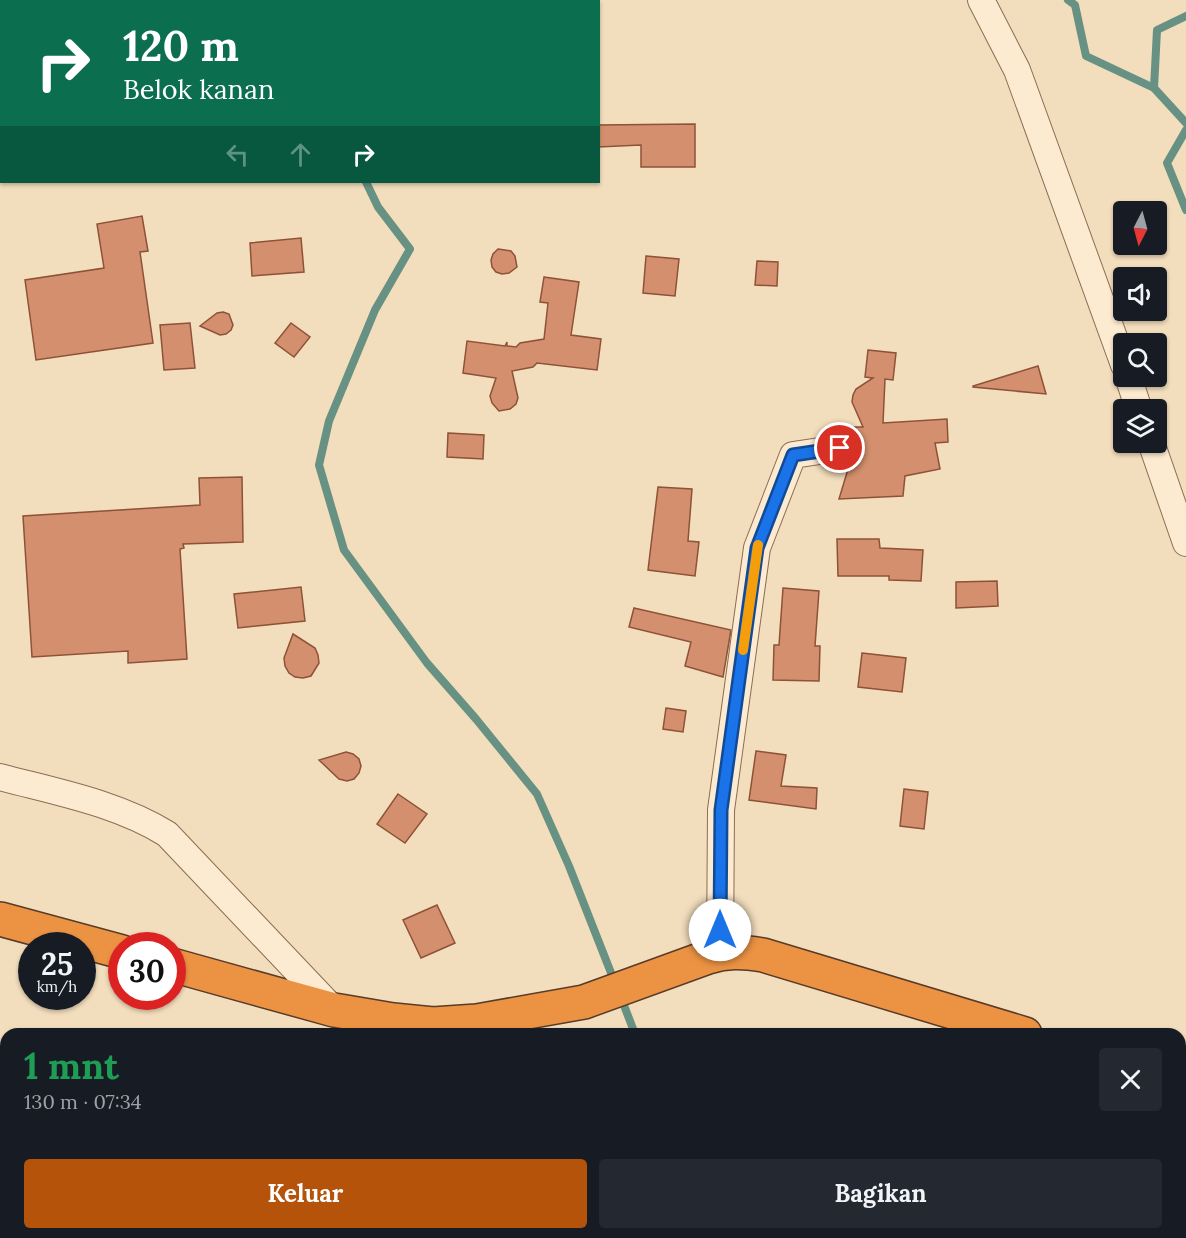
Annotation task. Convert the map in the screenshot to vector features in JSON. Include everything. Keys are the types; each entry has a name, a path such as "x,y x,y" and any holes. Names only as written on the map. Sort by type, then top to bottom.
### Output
{"highway":[{"path":"0,919 108,948"},
{"path":"186,969 334,1010 433,1024 477,1022 584,1002 720,954 742,952 763,955 1005,1028"}],"street":[{"path":"981,0 1017,70 1113,335"},
{"path":"720,954 721,810 757,548 793,455 840,448"},
{"path":"1155,453 1186,543"},
{"path":"0,777 120,811 145,820 167,834 334,1010"}],"building":[{"path":"695,124 695,167 641,167 641,145 600,147 600,125"},
{"path":"142,216 148,251 140,252 153,343 36,360 25,280 104,268 97,224"},
{"path":"301,238 304,272 252,276 250,243"},
{"path":"498,249 511,251 515,256 517,267 509,273 496,272 492,267 493,254"},
{"path":"646,256 679,259 675,296 643,293"},
{"path":"757,261 778,262 777,286 755,285"},
{"path":"544,277 579,282 571,335 601,339 597,370 537,363 533,367 512,371 518,398 516,404 510,409 499,411 492,403 490,396 496,378 463,373 467,341 505,346 507,342 507,346 516,347 520,343 544,339 548,303 540,302"},
{"path":"217,313 229,314 233,325 226,334 220,335 200,326"},
{"path":"190,323 195,368 164,370 160,325"},
{"path":"291,323 310,337 294,357 275,343"},
{"path":"868,350 896,353 893,380 885,379 883,423 947,419 948,442 935,443 940,469 905,476 903,496 839,499 855,446 851,438 844,434 844,427 863,427 852,402 853,395 856,389 873,378 865,377"},
{"path":"1038,366 1046,394 973,387 973,386"},
{"path":"448,433 484,435 483,459 447,457"},
{"path":"242,477 243,542 183,544 184,548 180,549 187,659 128,663 128,651 32,657 23,516 200,505 199,478"},
{"path":"658,487 692,489 688,541 699,542 695,576 648,570"},
{"path":"837,539 879,539 880,548 923,550 921,581 889,580 889,576 838,576"},
{"path":"997,581 998,606 956,608 956,582"},
{"path":"301,587 305,621 238,628 234,594"},
{"path":"783,588 819,591 815,646 820,646 819,681 773,680 774,645 779,645"},
{"path":"634,608 731,630 723,677 685,666 691,642 629,627"},
{"path":"293,634 315,648 318,655 319,663 311,676 295,677 285,666 284,658"},
{"path":"862,653 906,658 902,692 858,687"},
{"path":"666,708 686,711 683,732 663,729"},
{"path":"756,751 786,755 781,786 817,788 816,809 749,800"},
{"path":"346,752 359,759 361,766 354,779 347,781 339,779 319,760"},
{"path":"904,789 928,792 924,829 900,826"},
{"path":"398,794 427,814 405,843 377,824"},
{"path":"437,905 455,943 421,958 403,920"}],"waterway":[{"path":"1068,0 1075,5 1086,56 1154,88"},
{"path":"1186,16 1157,30 1154,88 1186,123"},
{"path":"1186,130 1167,163 1186,210"},
{"path":"366,183 378,207 410,249 375,310 329,421 319,465 344,550 427,663 537,794 569,866 615,983"},
{"path":"620,995 633,1028"}],"slow traffic":[{"path":"743,650 758,545"}],"route":[{"path":"720,930 721,810 757,548 793,455 840,448"}]}
